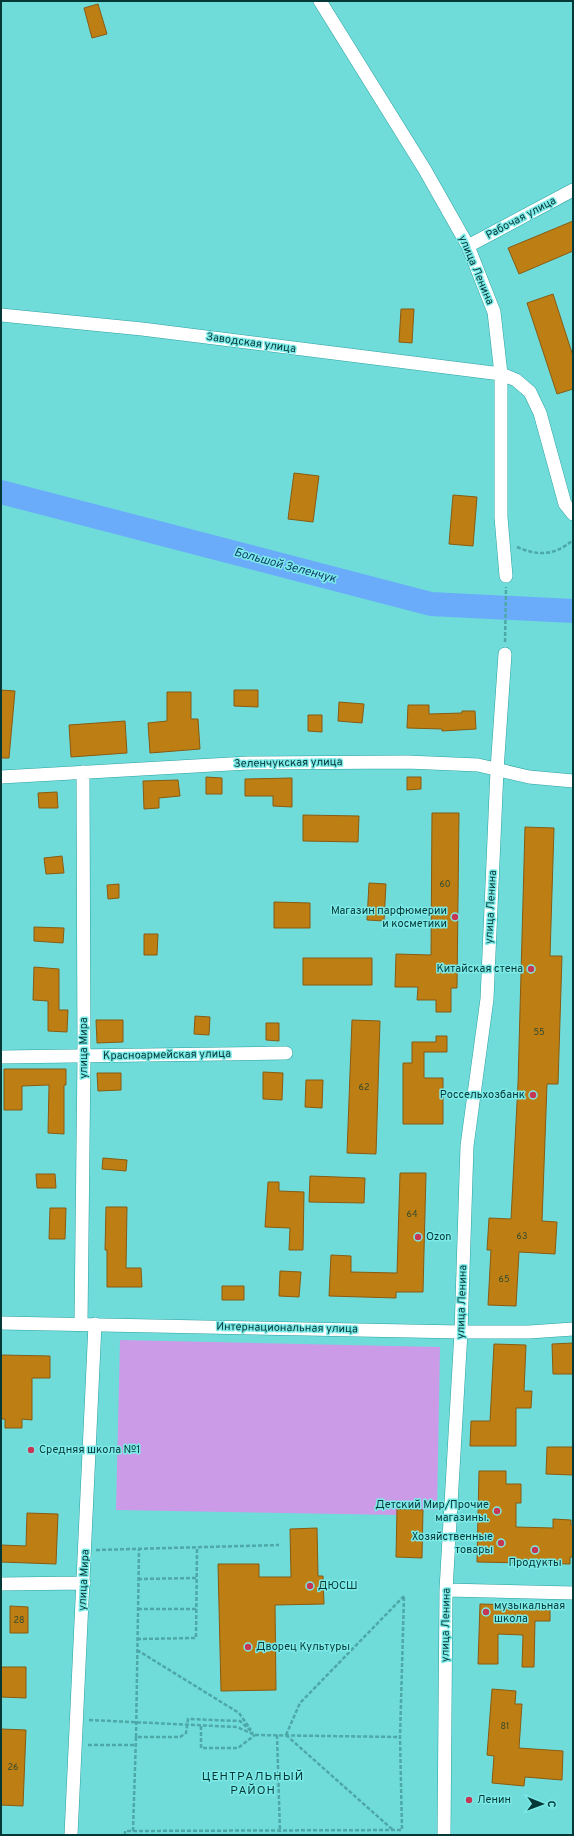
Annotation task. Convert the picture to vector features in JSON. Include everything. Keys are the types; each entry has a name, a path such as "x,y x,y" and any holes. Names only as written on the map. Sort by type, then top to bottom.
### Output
{"street":[{"name":"улица Ленина","path":"320,1 425,170 468,246 494,312 501,374 501,509 506,576"},
{"name":"Рабочая улица","path":"468,246 573,190"},
{"name":"Заводская улица","path":"1,315 142,329 501,374 516,380 530,392 540,413 565,504 573,514"},
{"name":"улица Ленина","path":"444,1835 446,1590 461,1332 467,1146 487,999 497,770 505,654"},
{"name":"Зеленчукская улица","path":"1,777 248,763 407,762 478,766 529,777 573,781"},
{"name":"улица Мира","path":"80,1324 84,1056 83,772"},
{"name":"Красноармейская улица","path":"1,1057 286,1053"},
{"name":"Интернациональная улица","path":"1,1322 461,1332 530,1332 573,1329"},
{"name":"улица Мира","path":"71,1835 95,1324"},
{"path":"1,1584 84,1583"},
{"path":"446,1590 573,1593"}],"path":[{"path":"503,542 530,553 550,553 563,548 573,540"},
{"path":"505,654 506,576"},
{"path":"85,1550 279,1545"},
{"path":"137,1639 196,1638 197,1548"},
{"path":"132,1831 136,1737 139,1549"},
{"path":"138,1579 197,1578"},
{"path":"125,1835 125,1831 280,1832 402,1830 400,1737 404,1596 300,1702 286,1735"},
{"path":"138,1609 196,1609"},
{"path":"138,1650 239,1713 255,1735"},
{"path":"76,1719 237,1727 255,1735 400,1737"},
{"path":"136,1737 180,1737 186,1733 188,1719 240,1721 255,1735"},
{"path":"201,1726 201,1748 238,1748 255,1735"},
{"path":"277,1735 280,1832"},
{"path":"286,1735 393,1830"},
{"path":"75,1745 135,1745"}],"shaded area":[{"path":"120,1340 440,1347 437,1510 397,1509 397,1515 116,1510"}],"building":[{"path":"98,4 107,34 92,38 84,8"},
{"path":"573,221 573,251 519,274 508,248"},
{"path":"553,294 573,356 573,389 557,394 527,303"},
{"path":"401,309 414,309 412,343 399,342"},
{"path":"294,473 319,476 313,522 288,519"},
{"path":"453,495 477,497 473,546 449,544"},
{"path":"1,690 15,691 9,758 1,758"},
{"path":"234,690 258,690 258,707 234,706"},
{"path":"167,692 191,692 191,719 198,719 200,749 150,753 148,723 167,721"},
{"path":"339,702 364,704 362,723 338,721"},
{"path":"408,705 429,705 429,714 475,711 476,729 442,731 442,729 407,728"},
{"path":"308,715 322,715 322,732 308,731"},
{"path":"125,721 127,753 71,757 69,725"},
{"path":"206,777 222,778 222,794 206,794"},
{"path":"407,777 421,777 421,789 407,790"},
{"path":"292,778 292,807 273,806 273,796 245,796 245,779"},
{"path":"178,780 180,796 159,798 159,808 144,809 143,781"},
{"path":"57,792 58,808 39,808 38,793"},
{"path":"432,813 459,813 457,988 451,988 451,1012 436,1012 436,1000 417,1000 418,987 395,987 396,954 431,955"},
{"path":"303,815 359,816 358,842 303,841"},
{"path":"525,827 554,828 550,956 562,956 558,1084 547,1084 542,1221 557,1222 555,1254 519,1252 516,1306 488,1305 491,1250 487,1250 489,1218 511,1219 518,1084"},
{"path":"62,856 64,873 46,874 44,858"},
{"path":"369,883 386,884 384,921 367,920"},
{"path":"119,884 119,898 108,899 107,885"},
{"path":"274,902 310,903 310,928 274,928"},
{"path":"34,927 64,928 63,943 34,941"},
{"path":"144,934 158,934 157,955 144,955"},
{"path":"303,958 372,958 372,985 303,985"},
{"path":"34,967 59,969 59,1010 68,1010 67,1032 48,1031 48,1001 33,1000"},
{"path":"195,1016 210,1017 209,1035 194,1034"},
{"path":"96,1020 123,1020 123,1042 97,1043"},
{"path":"352,1020 380,1021 376,1154 347,1153"},
{"path":"266,1023 279,1023 279,1041 266,1040"},
{"path":"436,1036 447,1036 447,1052 424,1052 424,1078 443,1078 443,1124 403,1124 403,1063 412,1063 412,1042 436,1042"},
{"path":"4,1069 66,1069 66,1085 64,1085 64,1134 48,1133 49,1085 22,1086 22,1110 4,1110"},
{"path":"263,1072 283,1073 282,1100 263,1099"},
{"path":"97,1073 121,1073 121,1090 98,1091"},
{"path":"306,1080 323,1080 322,1108 305,1107"},
{"path":"103,1158 127,1160 126,1171 102,1169"},
{"path":"400,1173 426,1173 423,1292 396,1292 396,1298 329,1296 331,1255 351,1256 351,1272 397,1273"},
{"path":"36,1174 55,1174 56,1188 37,1188"},
{"path":"310,1176 365,1178 364,1203 309,1202"},
{"path":"268,1182 279,1182 279,1191 304,1192 303,1250 289,1250 290,1228 265,1227"},
{"path":"106,1207 127,1207 126,1268 141,1268 142,1287 107,1287 107,1250 105,1250"},
{"path":"50,1208 66,1208 65,1239 49,1239"},
{"path":"280,1271 301,1272 299,1297 279,1296"},
{"path":"222,1286 244,1286 244,1300 222,1300"},
{"path":"573,1343 573,1374 553,1374 552,1344"},
{"path":"494,1344 526,1345 524,1391 532,1391 531,1408 516,1408 516,1446 470,1446 471,1421 490,1421"},
{"path":"1,1355 50,1356 50,1378 32,1378 32,1420 22,1419 22,1428 5,1428 5,1419 1,1419"},
{"path":"547,1447 573,1447 573,1475 546,1474"},
{"name":"Детский Мир/Прочие магазины.","path":"479,1471 506,1471 506,1484 521,1484 521,1503 516,1503 516,1527 553,1528 553,1519 571,1520 571,1525 573,1526 573,1557 570,1557 570,1564 477,1562"},
{"path":"397,1509 423,1510 422,1558 396,1557"},
{"path":"27,1513 58,1514 56,1564 1,1562 1,1545 26,1546"},
{"name":"Дворец Культуры","path":"317,1528 318,1576 323,1576 324,1604 275,1605 276,1690 221,1691 218,1564 259,1564 259,1577 291,1577 290,1529"},
{"path":"480,1604 550,1606 550,1621 535,1621 534,1667 522,1667 523,1635 498,1634 498,1664 478,1664"},
{"path":"10,1606 28,1607 28,1633 10,1633"},
{"path":"1,1667 26,1667 26,1698 1,1697"},
{"path":"492,1689 516,1691 515,1704 522,1704 519,1748 563,1751 562,1780 525,1777 524,1786 492,1783 494,1756 487,1755"},
{"path":"1,1729 26,1730 23,1806 1,1805"}],"waterway":[{"name":"Большой Зеленчук","path":"1,492 431,604 573,611"}],"place":[{"name":"Магазин парфюмерии и косметики","path":"455,917"},
{"name":"Китайская стена","path":"531,969"},
{"name":"Россельхозбанк","path":"533,1095"},
{"name":"Ozon","path":"418,1237"},
{"name":"Средняя школа №1","path":"31,1450"},
{"name":"Детский Мир/Прочие магазины.","path":"497,1511"},
{"name":"Хозяйственные товары","path":"501,1543"},
{"name":"Продукты","path":"535,1550"},
{"name":"ДЮСШ","path":"310,1586"},
{"name":"музыкальная школа","path":"486,1612"},
{"name":"Дворец Культуры","path":"248,1647"},
{"name":"Ленин","path":"469,1800"}],"district":[{"name":"ЦЕНТРАЛЬНЫЙ РАЙОН","path":"253,1784"}]}
